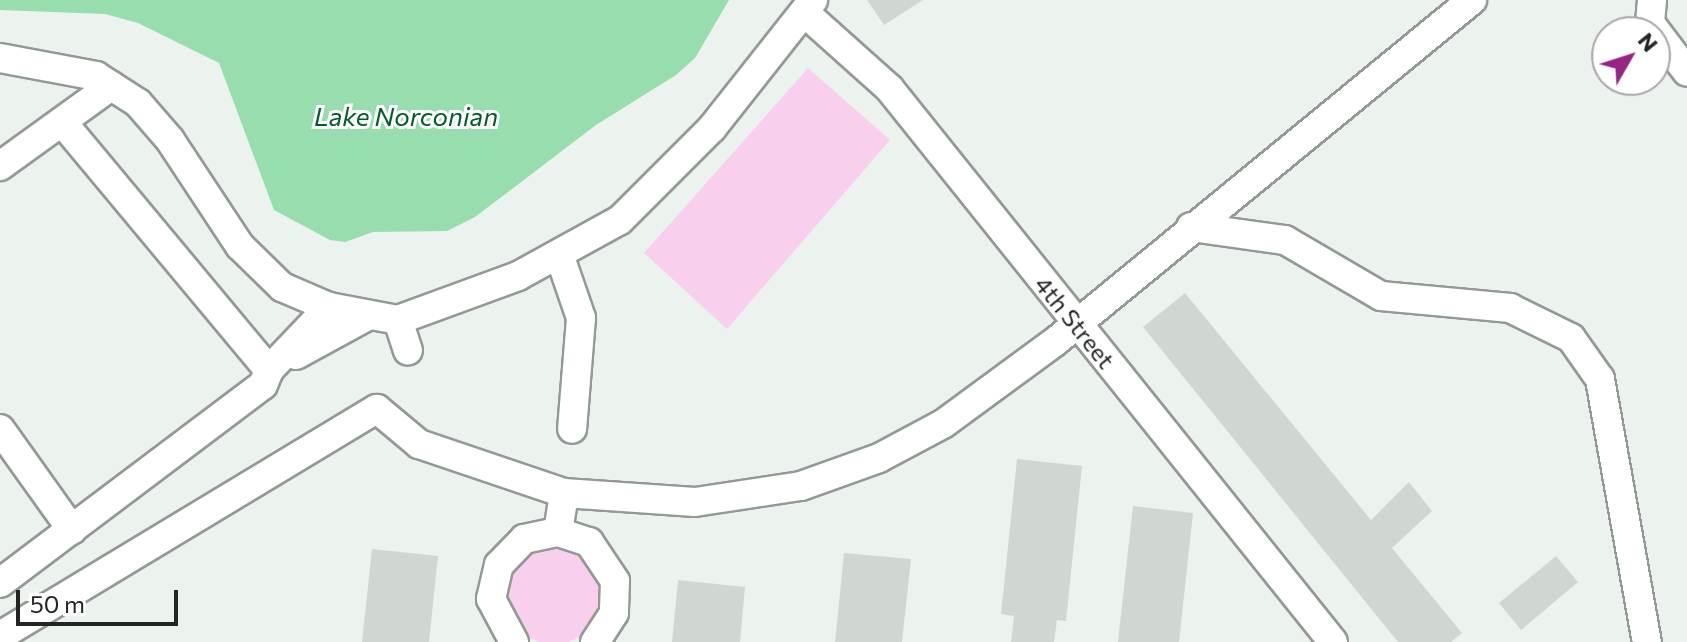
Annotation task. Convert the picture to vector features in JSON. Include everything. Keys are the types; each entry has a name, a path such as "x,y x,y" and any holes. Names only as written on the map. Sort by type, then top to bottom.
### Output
{"street":[{"path":"0,636 377,409 419,444 564,493 695,502 801,486 879,458 943,424 1076,324 1472,0"},
{"path":"1652,0 1650,23 1687,72"},
{"path":"0,58 96,76 138,103 170,140 240,246 282,287 329,307 398,320 518,276 620,220 712,128 809,6"},
{"name":"4th Street","path":"809,6 889,88 1333,642"},
{"path":"0,166 111,86"},
{"path":"63,123 269,370"},
{"path":"1191,227 1285,240 1381,296 1510,308 1571,338 1600,379 1647,642"},
{"path":"559,254 581,318 581,373 572,429"},
{"path":"0,583 263,385 269,370 329,307"},
{"path":"269,370 369,315"},
{"path":"398,320 408,350"},
{"path":"0,429 72,530"},
{"path":"558,532 564,493"},
{"path":"514,642 495,617 491,599 499,565 524,539 558,532 589,542 615,581 614,613 595,642"}],"shaded area":[{"path":"808,68 890,140 727,329 644,253"},
{"path":"544,546 564,546 589,560 600,576 603,595 600,614 589,630 564,644 544,644 527,636 513,622 505,605 505,585 513,568 527,554"}],"water":[{"name":"Lake Norconian","path":"0,0 729,0 695,58 676,75 596,125 475,217 447,231 373,232 345,242 330,240 274,210 219,63 138,23 105,14 0,10"}],"building":[{"path":"867,0 923,0 884,25"},
{"path":"1185,293 1371,520 1409,482 1432,511 1392,548 1462,633 1451,642 1398,642 1143,327"},
{"path":"1017,459 1082,466 1066,621 1057,620 1054,642 1011,642 1014,616 1001,614"},
{"path":"1133,506 1193,513 1179,642 1118,642"},
{"path":"372,549 438,556 429,642 362,642"},
{"path":"844,553 911,559 902,642 835,642"},
{"path":"1556,556 1578,582 1521,630 1499,603"},
{"path":"678,580 745,587 740,642 672,642"}]}
